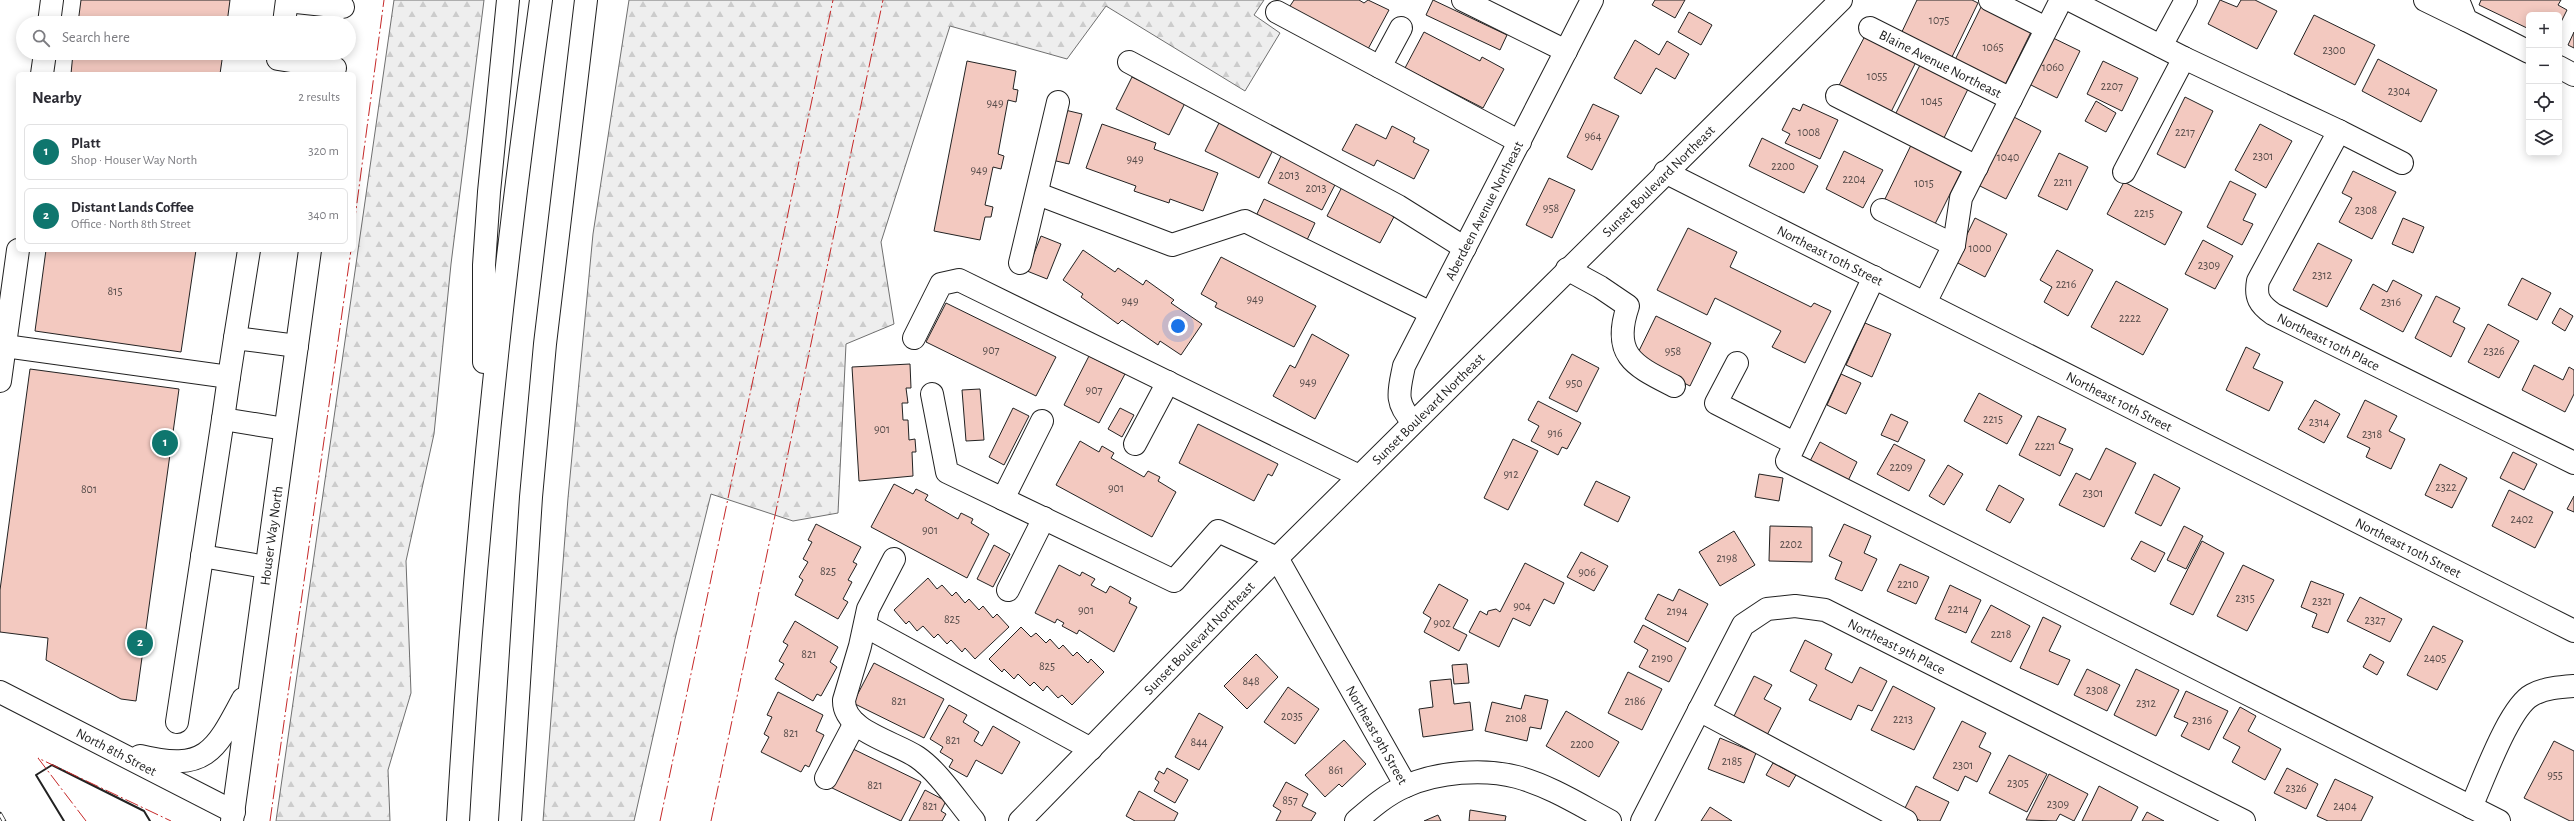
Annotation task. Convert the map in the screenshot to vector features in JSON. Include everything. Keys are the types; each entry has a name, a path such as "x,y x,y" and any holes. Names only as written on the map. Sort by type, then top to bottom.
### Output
{"main road":[{"path":"50,16 52,0"},
{"path":"484,488 484,265 488,192 508,0"},
{"path":"458,821 466,682 484,488 510,234 541,0"},
{"path":"510,821 531,498 545,344 586,0"},
{"path":"1463,0 1566,51"},
{"name":"Aberdeen Avenue Northeast","path":"1413,422 1403,411 1398,394 1404,366 1592,0"},
{"name":"Sunset Boulevard Northeast","path":"1020,821 1277,558 1840,0"},
{"path":"1990,0 2046,28"},
{"name":"Blaine Avenue Northeast","path":"1925,303 1954,245 1962,198 2061,0"},
{"path":"2070,0 2184,58 2339,131 2402,163"},
{"path":"2161,46 2186,0"},
{"path":"2425,0 2526,50"},
{"path":"2458,0 2466,20"},
{"path":"285,16 287,1 343,10"},
{"path":"1277,12 1520,142"},
{"path":"1380,67 1401,28"},
{"name":"Blaine Avenue Northeast","path":"1870,28 2011,99"},
{"path":"2124,172 2184,58"},
{"path":"42,72 44,60"},
{"path":"278,62 335,65"},
{"path":"1129,62 1398,206 1465,248"},
{"path":"2562,68 2574,74"},
{"path":"1837,96 1977,167"},
{"path":"1020,263 1038,194 1058,102"},
{"name":"Northeast 10th Place","path":"2339,131 2258,281 2256,293 2261,306 2273,314 2574,463"},
{"name":"Northeast 10th Street","path":"1665,172 2574,631"},
{"path":"1038,194 1172,245 1245,221 1431,313"},
{"path":"1882,210 1954,245"},
{"path":"0,381 18,252"},
{"path":"178,722 222,419 230,377 249,252"},
{"name":"Houser Way North","path":"233,816 310,252"},
{"path":"1567,269 1600,287 1628,306 1623,321 1626,353 1636,366 1674,386"},
{"path":"1874,277 1787,460 2499,821"},
{"path":"914,338 941,284 959,280 1359,476"},
{"path":"235,338 297,346"},
{"path":"5,346 230,377"},
{"path":"1737,363 1716,403 1794,443"},
{"path":"1135,444 1168,382"},
{"path":"932,394 947,472 1174,581 1218,531 1277,558"},
{"path":"222,419 285,429"},
{"path":"1003,499 1042,420"},
{"path":"1008,590 1044,518"},
{"path":"202,556 266,567"},
{"path":"894,558 868,609 844,700 844,709 855,723 917,757 974,821"},
{"name":"Northeast 9th Street","path":"1277,558 1406,786 1446,774 1484,772 1516,777 1553,790 1610,821"},
{"name":"Northeast 9th Place","path":"1642,821 1742,625 1767,609 1795,606 1825,610 2244,821"},
{"path":"864,626 1091,749"},
{"path":"112,750 157,760 182,763 202,756 214,748 225,733 250,685"},
{"path":"2470,807 2515,711 2532,695 2556,687 2574,686"},
{"name":"North 8th Street","path":"0,692 112,750 233,816"},
{"path":"1699,710 1906,821"},
{"path":"826,778 855,723"},
{"path":"1356,821 1374,806 1406,786"}],"green space":[{"path":"394,0 484,0 451,264 434,434 406,561 411,693 388,770 390,821 276,821"},
{"path":"629,0 1264,0 1254,15 1280,33 1245,91 1106,6 1067,59 950,26 881,242 894,324 846,344 838,513 793,521 711,494 675,639 634,821 543,821 568,498 593,234"}],"building":[{"path":"81,0 230,0 228,16 79,16"},
{"path":"1294,0 1359,0 1364,3 1368,0 1389,10 1368,49 1288,9"},
{"path":"1433,0 1507,35 1500,50 1426,15"},
{"path":"1655,0 1685,0 1675,18 1652,5"},
{"path":"1917,0 1972,0 1978,3 1949,63 1899,38"},
{"path":"2220,0 2237,7 2241,0 2255,0 2277,11 2257,49 2208,24"},
{"path":"2481,0 2561,0 2558,5 2567,10 2562,20 2562,12 2526,12 2526,28 2479,5"},
{"path":"1982,5 2032,30 2003,89 1953,64"},
{"path":"1689,12 1712,25 1701,45 1678,32"},
{"path":"2314,15 2375,45 2355,85 2294,54"},
{"path":"1424,32 1480,61 1482,57 1504,69 1483,108 1405,68"},
{"path":"2574,32 2574,48 2568,45"},
{"path":"1866,34 1917,60 1888,118 1836,91"},
{"path":"2049,36 2080,51 2057,98 2027,83"},
{"path":"1635,40 1659,55 1667,41 1689,54 1675,79 1656,68 1641,94 1614,78"},
{"path":"1923,59 1971,83 1941,144 1893,119"},
{"path":"2378,59 2437,90 2421,122 2362,91"},
{"path":"72,60 222,60 220,72 71,72"},
{"path":"967,61 1016,71 1013,89 1018,90 1016,102 1008,100 998,154 1004,156 1001,169 993,167 985,205 993,207 991,217 985,217 980,240 934,231"},
{"path":"2103,61 2138,78 2122,111 2087,94"},
{"path":"1132,77 1185,103 1169,135 1116,109"},
{"path":"2185,97 2213,111 2185,168 2157,154"},
{"path":"2096,101 2116,113 2106,132 2085,121"},
{"path":"1593,104 1619,116 1592,170 1567,157"},
{"path":"1803,104 1838,120 1820,159 1785,143 1790,134 1782,130 1793,108 1800,111"},
{"path":"1065,110 1082,114 1069,164 1052,160"},
{"path":"2010,115 2041,131 2006,199 1976,184"},
{"path":"1220,121 1274,148 1259,178 1205,151"},
{"path":"1102,124 1156,143 1154,149 1218,173 1203,211 1170,199 1169,203 1134,191 1136,186 1086,168"},
{"path":"1356,124 1386,139 1392,126 1415,138 1413,142 1429,150 1414,179 1377,160 1374,166 1342,150"},
{"path":"2260,124 2292,141 2266,188 2235,170"},
{"path":"1762,138 1818,166 1804,193 1749,166"},
{"path":"1913,141 1964,166 1934,226 1884,201"},
{"path":"1844,151 1883,170 1863,208 1826,189"},
{"path":"2059,153 2088,167 2067,210 2038,196"},
{"path":"1282,154 1337,181 1322,210 1268,183"},
{"path":"2353,171 2396,192 2372,239 2339,222 2352,198 2342,193"},
{"path":"1549,178 1575,190 1552,238 1526,225"},
{"path":"2230,181 2256,194 2243,220 2253,224 2242,245 2207,227"},
{"path":"2124,182 2182,212 2165,245 2107,214"},
{"path":"1343,185 1396,213 1380,243 1327,216"},
{"path":"1264,199 1315,223 1307,240 1256,216"},
{"path":"1975,218 2007,234 1985,277 1954,261"},
{"path":"2403,218 2424,227 2413,253 2392,244"},
{"path":"1688,228 1737,252 1730,267 1811,307 1814,303 1831,311 1805,363 1772,347 1781,331 1715,298 1707,315 1657,290"},
{"path":"1041,236 1061,244 1047,279 1027,271"},
{"path":"2203,240 2233,256 2215,289 2185,274"},
{"path":"2318,243 2352,260 2327,307 2293,290"},
{"path":"1083,250 1115,272 1118,268 1143,285 1146,280 1174,300 1171,303 1202,324 1181,355 1160,341 1158,345 1122,320 1118,324 1081,297 1083,294 1063,280"},
{"path":"2057,250 2093,270 2068,316 2044,302 2052,287 2040,280"},
{"path":"46,252 196,252 181,352 35,331"},
{"path":"1221,257 1316,306 1294,347 1215,307 1217,303 1201,294"},
{"path":"2522,278 2551,293 2537,320 2508,305"},
{"path":"2393,280 2422,295 2403,332 2360,309 2373,284 2387,292"},
{"path":"2116,281 2168,309 2143,355 2091,327"},
{"path":"2436,296 2460,308 2453,322 2465,328 2451,357 2415,338"},
{"path":"946,303 1056,357 1036,396 926,342"},
{"path":"2560,308 2573,316 2565,331 2552,323"},
{"path":"1656,316 1711,343 1690,386 1635,359"},
{"path":"1865,323 1891,334 1872,377 1846,365"},
{"path":"2488,324 2519,341 2499,378 2468,362"},
{"path":"1312,334 1349,355 1315,419 1273,396 1290,365 1295,368"},
{"path":"2246,347 2260,354 2253,368 2283,382 2269,411 2226,390"},
{"path":"1572,354 1599,368 1577,412 1549,398"},
{"path":"1089,356 1125,374 1099,423 1064,405"},
{"path":"910,364 911,388 906,388 908,403 902,403 903,420 908,420 909,440 915,439 916,452 912,452 913,476 859,481 852,367"},
{"path":"2534,365 2563,380 2569,367 2574,370 2574,394 2565,412 2522,390"},
{"path":"30,369 179,389 136,701 121,699 46,660 48,638 0,632 0,590"},
{"path":"1841,374 1861,383 1846,414 1827,405"},
{"path":"980,389 984,440 966,441 962,390"},
{"path":"1979,393 2022,416 2007,444 1964,421"},
{"path":"2315,400 2340,414 2324,443 2298,429"},
{"path":"2365,400 2397,416 2389,431 2405,439 2391,469 2366,457 2370,448 2347,437"},
{"path":"1538,401 1581,423 1567,449 1562,447 1558,455 1531,441 1539,426 1528,420"},
{"path":"1013,408 1029,416 1004,465 989,457"},
{"path":"1120,408 1134,415 1122,437 1108,429"},
{"path":"1891,414 1908,422 1898,442 1881,435"},
{"path":"2038,416 2066,429 2059,443 2073,449 2060,476 2019,455"},
{"path":"1198,424 1278,464 1272,476 1268,474 1254,501 1179,463"},
{"path":"1513,439 1538,451 1508,510 1484,498"},
{"path":"1080,441 1099,452 1102,446 1114,453 1111,458 1144,477 1148,471 1160,477 1158,481 1176,492 1152,537 1056,485"},
{"path":"1820,442 1857,462 1847,483 1809,463"},
{"path":"1894,444 1925,460 1909,491 1877,474"},
{"path":"2106,448 2136,463 2104,527 2059,505 2076,473 2090,480"},
{"path":"2513,452 2537,464 2524,490 2500,478"},
{"path":"2440,464 2467,478 2452,508 2425,495"},
{"path":"1948,465 1963,474 1944,505 1929,496"},
{"path":"1759,474 1783,478 1779,501 1755,497"},
{"path":"2154,474 2180,488 2161,526 2135,513"},
{"path":"1596,481 1630,497 1618,522 1584,505"},
{"path":"894,484 913,494 916,489 928,495 925,500 958,519 961,513 973,519 971,523 989,534 967,578 871,527"},
{"path":"1999,485 2024,499 2010,523 1986,510"},
{"path":"2509,490 2553,512 2535,548 2492,526"},
{"path":"2574,496 2574,512 2567,509"},
{"path":"816,524 861,547 853,562 857,564 848,580 852,582 843,599 848,602 838,619 795,595 803,580 799,577 808,562 803,559 812,542 808,540"},
{"path":"1844,524 1871,536 1864,553 1877,559 1862,591 1835,579 1842,562 1829,556"},
{"path":"1770,526 1812,527 1812,562 1769,561"},
{"path":"2184,526 2203,536 2186,569 2167,560"},
{"path":"1734,531 1755,565 1720,586 1699,552"},
{"path":"2141,541 2165,553 2155,572 2131,559"},
{"path":"2202,541 2224,553 2193,615 2170,604"},
{"path":"994,545 1010,554 993,587 977,579"},
{"path":"1581,552 1608,566 1594,591 1567,577"},
{"path":"1525,563 1564,583 1554,604 1544,599 1530,626 1513,618 1499,647 1469,632 1480,611 1487,615 1488,611 1496,609 1500,612"},
{"path":"1900,564 1929,577 1916,604 1887,591"},
{"path":"1059,565 1080,576 1082,572 1095,579 1091,585 1106,593 1110,586 1131,598 1129,603 1137,607 1114,652 1079,630 1077,634 1062,626 1064,623 1057,619 1055,623 1035,613"},
{"path":"2243,565 2274,580 2247,631 2217,616"},
{"path":"928,578 937,589 942,585 952,596 956,592 965,603 969,599 979,610 983,606 993,618 997,614 1009,627 975,659 965,648 962,652 951,640 947,644 938,634 934,638 923,626 917,631 909,621 906,624 894,610"},
{"path":"2311,581 2344,594 2328,633 2312,627 2317,614 2301,607"},
{"path":"1439,584 1468,600 1453,628 1467,635 1459,651 1424,632 1431,618 1423,613"},
{"path":"1950,585 1981,600 1966,633 1935,619"},
{"path":"1679,589 1708,604 1688,642 1645,619 1658,594 1673,601"},
{"path":"2360,597 2402,619 2390,642 2347,621"},
{"path":"1991,605 2030,626 2011,662 1971,642"},
{"path":"2043,617 2061,626 2049,651 2070,660 2058,685 2020,668"},
{"path":"795,621 838,647 830,662 837,667 821,696 817,694 813,701 775,679 784,664 779,661 788,645 783,642"},
{"path":"1643,625 1686,648 1669,682 1639,667 1648,650 1634,642"},
{"path":"2433,626 2463,641 2437,690 2407,675"},
{"path":"1021,627 1031,637 1036,633 1046,643 1050,639 1059,649 1063,645 1073,656 1077,652 1088,663 1091,659 1104,672 1072,705 1062,695 1058,698 1047,686 1043,691 1034,682 1030,686 1018,674 1014,679 1004,669 1002,672 989,659"},
{"path":"1805,640 1832,654 1825,669 1852,683 1860,667 1887,681 1872,711 1858,705 1851,720 1809,700 1817,685 1790,671"},
{"path":"1256,654 1278,677 1247,709 1224,686"},
{"path":"2370,654 2384,662 2377,675 2363,667"},
{"path":"874,663 944,699 924,738 853,703"},
{"path":"1467,664 1469,683 1454,684 1452,665"},
{"path":"2087,669 2120,685 2107,711 2074,695"},
{"path":"2136,669 2179,690 2156,736 2114,715"},
{"path":"1628,672 1662,689 1642,730 1608,713"},
{"path":"1754,676 1772,685 1764,699 1781,708 1766,737 1732,720"},
{"path":"1451,679 1454,704 1470,702 1473,730 1423,737 1419,709 1433,707 1430,681"},
{"path":"1893,686 1935,708 1914,750 1871,730"},
{"path":"1288,687 1319,709 1295,744 1264,722"},
{"path":"2186,691 2228,711 2209,750 2181,736 2188,723 2174,717"},
{"path":"778,692 823,715 816,731 824,735 809,767 805,765 801,772 761,752 769,737 764,734 772,717 767,715"},
{"path":"1525,695 1548,700 1541,729 1530,727 1527,741 1485,731 1492,702 1521,709"},
{"path":"949,705 967,715 963,722 979,732 974,741 982,746 993,726 1020,742 1002,774 976,760 967,777 949,767 953,760 940,752 943,747 930,739"},
{"path":"2240,707 2256,716 2248,731 2281,749 2265,780 2232,762 2240,747 2223,738"},
{"path":"1566,711 1619,742 1599,777 1546,746"},
{"path":"1199,713 1223,727 1199,770 1175,757"},
{"path":"1962,721 1986,733 1979,747 1991,753 1977,782 1965,776 1958,791 1933,778"},
{"path":"1720,738 1756,753 1744,783 1708,769"},
{"path":"1344,740 1366,764 1342,787 1339,784 1325,797 1305,775"},
{"path":"2554,741 2574,751 2574,821 2570,821 2524,798"},
{"path":"851,748 921,782 901,821 830,787"},
{"path":"2009,755 2047,774 2027,812 1989,793"},
{"path":"1773,763 1796,775 1789,787 1766,775"},
{"path":"1167,768 1188,780 1175,803 1154,791 1159,782 1155,779 1159,771 1164,774"},
{"path":"2287,768 2318,784 2306,809 2274,793"},
{"path":"2049,774 2088,794 2074,821 2060,814 2056,821 2026,820"},
{"path":"2335,779 2373,797 2361,821 2328,821 2317,816"},
{"path":"1286,782 1308,794 1302,806 1316,813 1311,821 1276,821 1281,811 1273,806"},
{"path":"1916,786 1949,802 1940,821 1921,821 1903,812"},
{"path":"2099,786 2138,807 2131,821 2082,821"},
{"path":"925,790 946,801 941,811 946,814 942,821 909,821"},
{"path":"1139,791 1178,813 1174,821 1135,821 1126,816"},
{"path":"1710,807 1732,821 1701,821"},
{"path":"1470,810 1506,816 1505,821 1469,821"},
{"path":"2147,812 2164,821 2142,821"},
{"path":"1438,815 1441,821 1424,821"}],"railway":[{"path":"0,814 4,821"}],"wall":[{"path":"64,821 36,775 52,765 144,811 150,821"}],"power":[{"path":"356,210 384,0"},
{"path":"660,821 833,0"},
{"path":"711,821 883,0"},
{"path":"270,821 351,252"},
{"path":"86,821 38,758 171,821"}],"place":[{"name":"Platt","path":"165,443"},
{"name":"Distant Lands Coffee","path":"140,643"}]}
